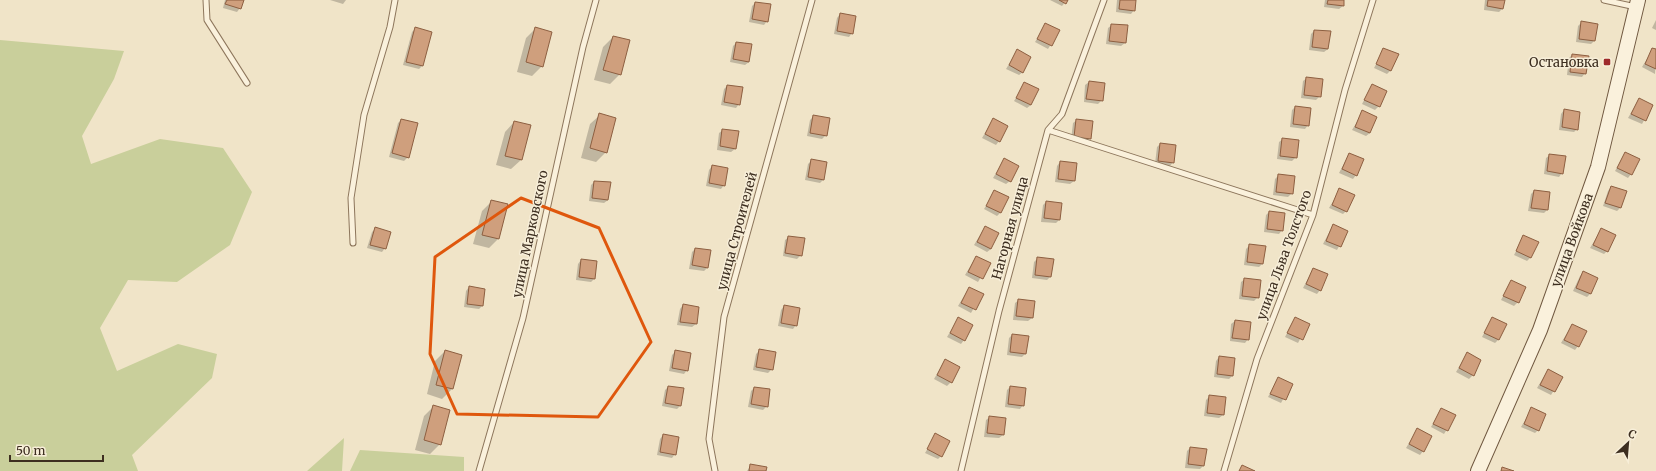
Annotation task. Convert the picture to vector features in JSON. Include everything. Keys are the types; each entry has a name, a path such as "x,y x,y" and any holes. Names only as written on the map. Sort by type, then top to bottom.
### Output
{"street":[{"name":"улица Войкова","path":"1478,471 1540,330 1598,167 1638,4"}],"lane":[{"path":"206,0 207,20 248,83"},
{"path":"353,243 351,198 364,115 390,27 395,0"},
{"name":"улица Марковского","path":"479,471 523,318 583,47 596,0"},
{"name":"улица Строителей","path":"715,471 709,439 724,317 812,0"},
{"name":"Нагорная улица","path":"961,471 999,311 1048,130 1062,114 1104,0"},
{"name":"улица Льва Толстого","path":"1224,471 1257,358 1313,215 1345,90 1373,0"},
{"path":"1604,0 1638,4"},
{"path":"1048,130 1313,215"}],"highlighted area":[{"path":"521,198 599,228 651,342 598,417 457,414 430,354 435,257"}],"green space":[{"path":"0,40 124,51 114,79 82,136 91,164 160,139 223,148 252,192 230,245 177,282 128,280 100,328 117,371 178,344 217,354 212,378 132,455 138,471 0,471"},
{"path":"344,438 342,471 307,471"},
{"path":"360,450 464,457 464,471 350,471"}],"building":[{"path":"227,0 244,0 241,9 225,4"},
{"path":"1059,0 1068,0 1066,4"},
{"path":"1120,0 1136,0 1135,11 1119,9"},
{"path":"1328,0 1344,0 1344,6 1327,4"},
{"path":"1488,0 1505,0 1503,9 1487,6"},
{"path":"755,2 771,4 768,22 752,19"},
{"path":"840,13 856,16 853,34 837,31"},
{"path":"1581,21 1598,24 1595,41 1579,39"},
{"path":"1045,23 1060,30 1052,46 1037,39"},
{"path":"1111,24 1128,25 1126,43 1109,41"},
{"path":"415,27 432,32 423,66 406,62"},
{"path":"535,27 552,32 543,67 526,62"},
{"path":"1314,30 1331,31 1328,49 1312,47"},
{"path":"613,36 630,40 621,75 603,70"},
{"path":"736,42 752,44 749,62 733,59"},
{"path":"1383,48 1399,54 1391,71 1376,64"},
{"path":"1652,48 1656,49 1656,69 1645,64"},
{"path":"1017,49 1031,57 1023,73 1009,65"},
{"path":"1572,54 1589,56 1586,74 1570,72"},
{"path":"1306,77 1323,79 1321,97 1304,95"},
{"path":"1089,81 1105,83 1103,101 1086,99"},
{"path":"1024,82 1039,89 1031,105 1016,98"},
{"path":"1372,84 1387,91 1380,107 1364,100"},
{"path":"727,85 743,87 740,105 724,102"},
{"path":"1639,98 1653,105 1646,121 1631,114"},
{"path":"1295,106 1311,108 1309,126 1293,124"},
{"path":"1564,109 1580,112 1578,130 1562,127"},
{"path":"1362,110 1377,117 1370,133 1355,127"},
{"path":"599,113 616,118 607,153 590,148"},
{"path":"813,115 830,118 827,136 810,133"},
{"path":"993,118 1008,126 1000,142 985,134"},
{"path":"401,119 418,123 409,158 392,153"},
{"path":"1076,119 1093,121 1091,139 1074,137"},
{"path":"514,121 531,125 522,160 505,156"},
{"path":"722,129 739,131 736,149 720,146"},
{"path":"1282,138 1299,140 1297,158 1280,156"},
{"path":"1160,143 1176,145 1174,163 1158,161"},
{"path":"1625,152 1640,159 1632,175 1617,168"},
{"path":"1349,153 1364,159 1357,176 1342,169"},
{"path":"1549,154 1566,156 1563,174 1547,171"},
{"path":"1004,158 1019,166 1011,182 996,174"},
{"path":"811,159 827,162 824,180 808,177"},
{"path":"1060,161 1077,163 1075,181 1058,179"},
{"path":"712,165 728,168 725,186 709,183"},
{"path":"1278,174 1295,176 1293,194 1276,192"},
{"path":"594,181 611,182 608,200 592,198"},
{"path":"1611,186 1627,191 1621,208 1605,203"},
{"path":"1339,188 1355,195 1347,212 1332,205"},
{"path":"994,190 1009,197 1001,213 986,206"},
{"path":"1534,190 1550,192 1548,210 1531,208"},
{"path":"491,200 508,204 499,239 482,235"},
{"path":"1046,201 1062,203 1060,220 1044,218"},
{"path":"1269,211 1285,213 1283,231 1267,229"},
{"path":"1333,224 1348,231 1341,247 1326,241"},
{"path":"985,226 999,233 991,249 977,242"},
{"path":"375,227 391,232 386,249 370,245"},
{"path":"1601,228 1616,235 1608,252 1593,245"},
{"path":"1523,235 1539,242 1531,258 1516,251"},
{"path":"788,236 805,238 802,256 785,253"},
{"path":"1249,244 1266,246 1263,264 1247,262"},
{"path":"695,248 711,250 708,268 692,265"},
{"path":"976,256 991,263 983,279 968,272"},
{"path":"1037,257 1054,259 1051,277 1035,275"},
{"path":"581,259 597,261 595,279 579,277"},
{"path":"1313,268 1328,274 1321,291 1306,284"},
{"path":"1583,271 1598,278 1591,294 1576,288"},
{"path":"1244,278 1261,280 1259,298 1242,296"},
{"path":"1511,280 1526,287 1519,303 1503,296"},
{"path":"469,286 485,289 483,306 467,304"},
{"path":"969,287 984,294 976,310 961,303"},
{"path":"1018,299 1035,301 1033,318 1016,316"},
{"path":"683,304 699,307 697,324 680,322"},
{"path":"784,305 800,308 797,326 781,323"},
{"path":"958,317 973,325 965,341 950,333"},
{"path":"1295,317 1310,324 1303,340 1287,333"},
{"path":"1492,317 1507,324 1499,340 1484,333"},
{"path":"1235,320 1251,322 1249,340 1232,338"},
{"path":"1572,324 1587,331 1579,347 1564,340"},
{"path":"1012,334 1029,336 1026,354 1010,352"},
{"path":"759,349 776,352 773,370 756,367"},
{"path":"445,350 462,355 453,389 436,385"},
{"path":"675,350 691,353 688,371 672,368"},
{"path":"1467,352 1481,360 1474,376 1459,368"},
{"path":"1219,356 1235,358 1233,376 1217,374"},
{"path":"945,359 960,367 952,383 937,375"},
{"path":"1548,369 1563,377 1555,392 1540,385"},
{"path":"1278,377 1293,384 1286,400 1270,394"},
{"path":"668,386 684,388 681,406 665,403"},
{"path":"1010,386 1026,388 1024,406 1008,404"},
{"path":"754,387 770,389 768,407 751,404"},
{"path":"1209,395 1226,397 1224,415 1207,413"},
{"path":"433,405 450,410 441,445 424,440"},
{"path":"1531,407 1546,414 1539,431 1524,424"},
{"path":"1441,408 1456,415 1448,431 1433,424"},
{"path":"989,416 1006,418 1004,435 987,433"},
{"path":"1417,428 1432,436 1424,452 1409,444"},
{"path":"935,433 950,441 942,457 927,449"},
{"path":"663,434 679,437 676,455 660,452"},
{"path":"1190,447 1207,449 1204,466 1188,464"},
{"path":"750,464 767,467 766,471 749,471"},
{"path":"1242,465 1255,471 1239,471"},
{"path":"1502,467 1514,471 1501,471"}],"place":[{"name":"Остановка","path":"1607,62"}]}
